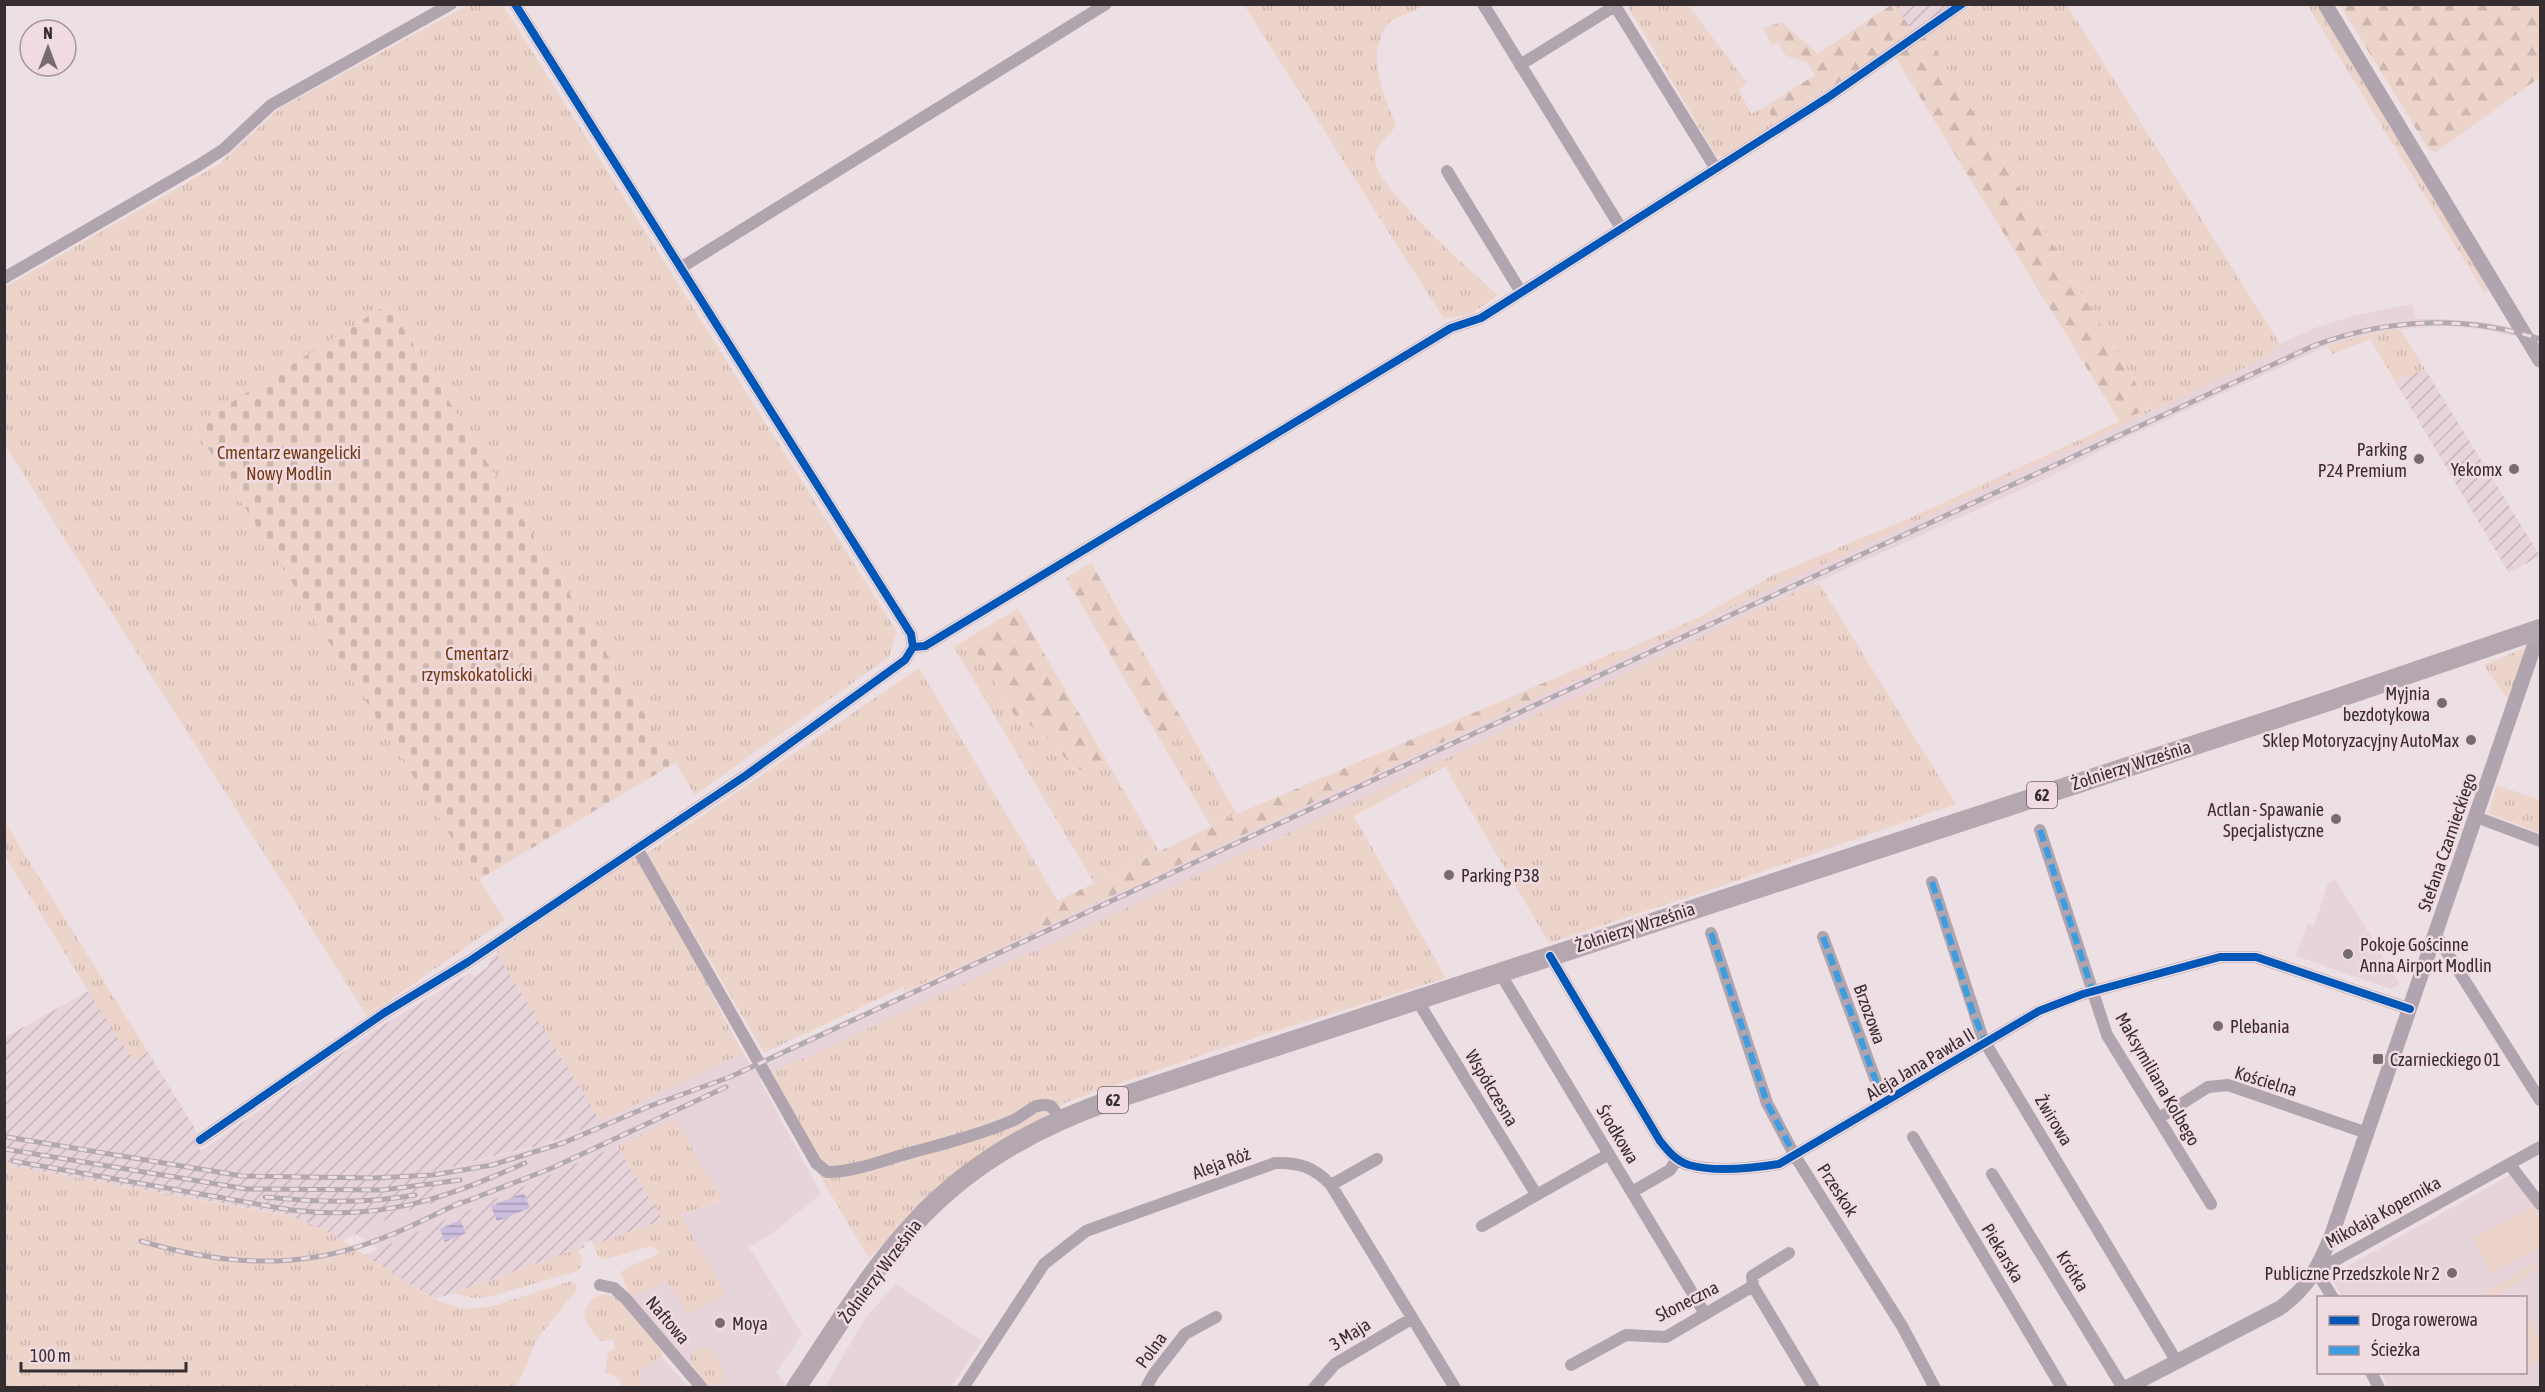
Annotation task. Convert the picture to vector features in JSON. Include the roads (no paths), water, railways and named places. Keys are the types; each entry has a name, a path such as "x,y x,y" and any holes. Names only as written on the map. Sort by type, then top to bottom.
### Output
{"main road":[{"name":"Żołnierzy Września","path":"796,1388 874,1273 913,1224 973,1170 1009,1146 1061,1119 1115,1099 2332,700 2540,629"}],"street":[{"path":"4,278 224,149 271,105 451,4"},
{"path":"201,1140 384,1013 468,962 746,776 905,660 913,647 911,634 682,267 514,4"},
{"path":"682,267 1106,4"},
{"path":"1484,4 1621,228"},
{"path":"913,647 925,646 1451,328 1470,323 1521,292 1827,98 1962,4"},
{"path":"2325,4 2541,360"},
{"path":"1520,65 1614,5 1716,169"},
{"path":"1448,171 1521,292"},
{"name":"Stefana Czarnieckiego","path":"2316,1271 2332,1234 2540,629"},
{"path":"2476,817 2541,841"},
{"name":"Maksymiliana Kolbego","path":"2040,830 2107,1035 2211,1204"},
{"path":"637,848 816,1163 827,1172 859,1167 966,1137 1016,1119 1041,1105 1051,1106 1061,1119"},
{"name":"Żwirowa","path":"1932,882 1973,1013 1986,1043 2177,1362"},
{"name":"Przeskok","path":"1711,933 1767,1103 1795,1156 1902,1326 1935,1388"},
{"path":"2436,935 2541,1100"},
{"name":"Brzozowa","path":"1822,937 1884,1103"},
{"path":"1550,956 1660,1141 1670,1155 1677,1159 1670,1170 1632,1192"},
{"name":"Aleja Jana Pawła II","path":"1677,1159 1687,1165 1706,1167 1762,1167 1779,1164 2039,1011 2092,992 2220,957 2256,957 2410,1009"},
{"name":"Środkowa","path":"1500,973 1705,1314"},
{"name":"Współczesna","path":"1417,1000 1536,1194"},
{"name":"Kościelna","path":"2159,1118 2208,1087 2228,1085 2367,1133"},
{"name":"Piekarska","path":"1913,1137 2062,1388"},
{"name":"Mikołaja Kopernika","path":"2125,1388 2280,1308 2295,1297 2316,1271 2541,1147"},
{"path":"1482,1226 1609,1154"},
{"path":"1331,1185 1377,1159"},
{"name":"Aleja Róż","path":"963,1388 1044,1264 1086,1231 1275,1163 1307,1166 1322,1175 1331,1185 1455,1388"},
{"path":"2510,1165 2541,1204"},
{"name":"Krótka","path":"1992,1174 2125,1388"},
{"path":"1789,1253 1752,1276 1753,1286 1811,1386"},
{"path":"2316,1271 2332,1296"},
{"name":"Naftowa","path":"600,1285 614,1288 626,1299 702,1388"},
{"name":"Słoneczna","path":"1571,1365 1626,1335 1666,1337 1753,1286"},
{"name":"Polna","path":"1146,1388 1153,1375 1185,1334 1216,1317"},
{"name":"3 Maja","path":"1314,1388 1335,1364 1411,1319"},
{"path":"2373,1374 2379,1388"}],"railway":[{"path":"7,1137 242,1176 372,1178 433,1175 492,1165 563,1143 650,1106 730,1077 2313,346 2369,330 2426,323 2483,326 2540,339"},
{"path":"454,1206 552,1168 726,1087"},
{"path":"5,1149 247,1189 383,1190 460,1180"},
{"path":"13,1161 291,1210 324,1213 355,1212 412,1204 467,1187 525,1163"},
{"path":"265,1197 340,1201 378,1200 415,1195"},
{"path":"141,1241 168,1249 223,1259 278,1261 305,1258 333,1254 373,1242 461,1202"}],"place":[{"name":"Parking P24 Premium","path":"2419,459"},
{"name":"Yekomx","path":"2514,469"},
{"name":"Myjnia bezdotykowa","path":"2442,703"},
{"name":"Sklep Motoryzacyjny AutoMax","path":"2471,740"},
{"name":"Actlan - Spawanie Specjalistyczne","path":"2336,819"},
{"name":"Parking P38","path":"1449,875"},
{"name":"Pokoje Gościnne Anna Airport Modlin","path":"2348,954"},
{"name":"Plebania","path":"2218,1026"},
{"name":"Czarnieckiego 01","path":"2378,1059"},
{"name":"Publiczne Przedszkole Nr 2","path":"2452,1273"},
{"name":"Moya","path":"720,1323"}],"park label":[{"name":"Cmentarz ewangelicki Nowy Modlin","path":"289,462"},
{"name":"Cmentarz rzymskokatolicki","path":"477,663"}]}
